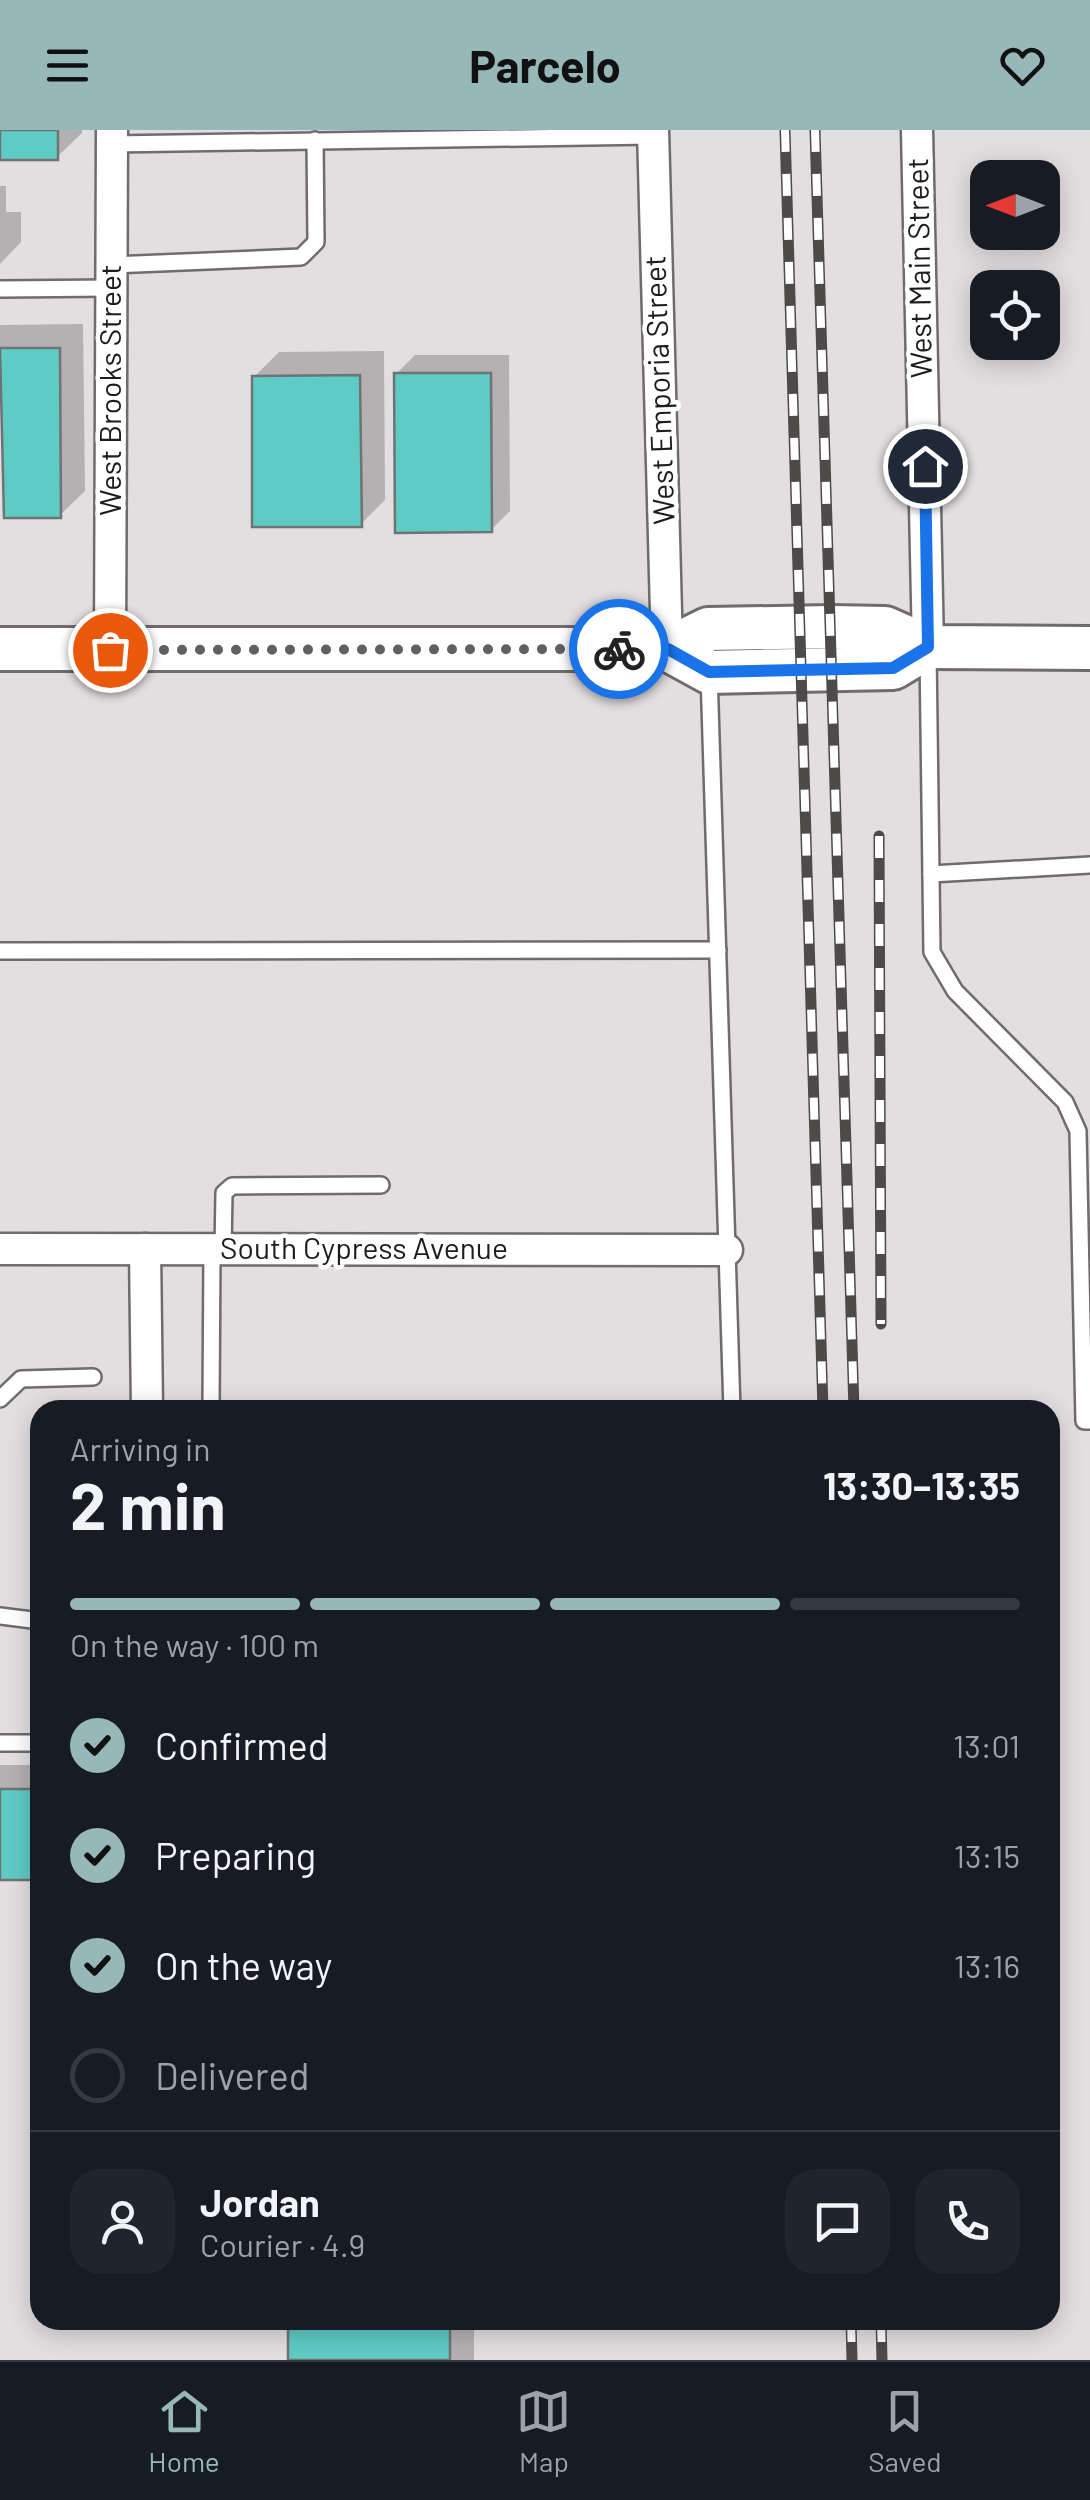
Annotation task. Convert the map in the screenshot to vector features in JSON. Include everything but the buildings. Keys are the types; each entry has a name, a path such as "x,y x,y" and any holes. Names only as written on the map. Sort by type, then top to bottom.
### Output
{"street":[{"name":"West Main Street","path":"917,130 928,647"},
{"name":"West Emporia Street","path":"653,133 700,650"},
{"name":"West Brooks Street","path":"110,650 112,137"},
{"path":"0,648 700,650 885,628 928,647 1090,648"},
{"name":"South Cypress Avenue","path":"0,1249 727,1250"},
{"path":"145,1249 147,1400"}],"lane":[{"path":"112,137 315,140 653,133"},
{"path":"0,289 301,257 316,242 315,140"},
{"path":"928,647 932,952 955,991 1065,1102 1078,1130 1084,1421 1090,1421"},
{"path":"700,650 718,950 732,1400"},
{"path":"931,874 1090,865"},
{"path":"0,952 718,950"},
{"path":"211,1400 224,1193 232,1186 380,1184"},
{"path":"0,1399 21,1379 92,1378"},
{"path":"0,1616 30,1620"},
{"path":"0,1743 30,1743"}],"railway":[{"path":"785,130 823,1400"},
{"path":"815,130 854,1400"},
{"path":"879,836 881,1324"},
{"path":"851,2330 852,2360"},
{"path":"881,2330 882,2360"}],"way so far":[{"path":"110,650 619,649"}],"route":[{"path":"619,649 668,649 709,672 893,668 928,647 925,466"}]}
